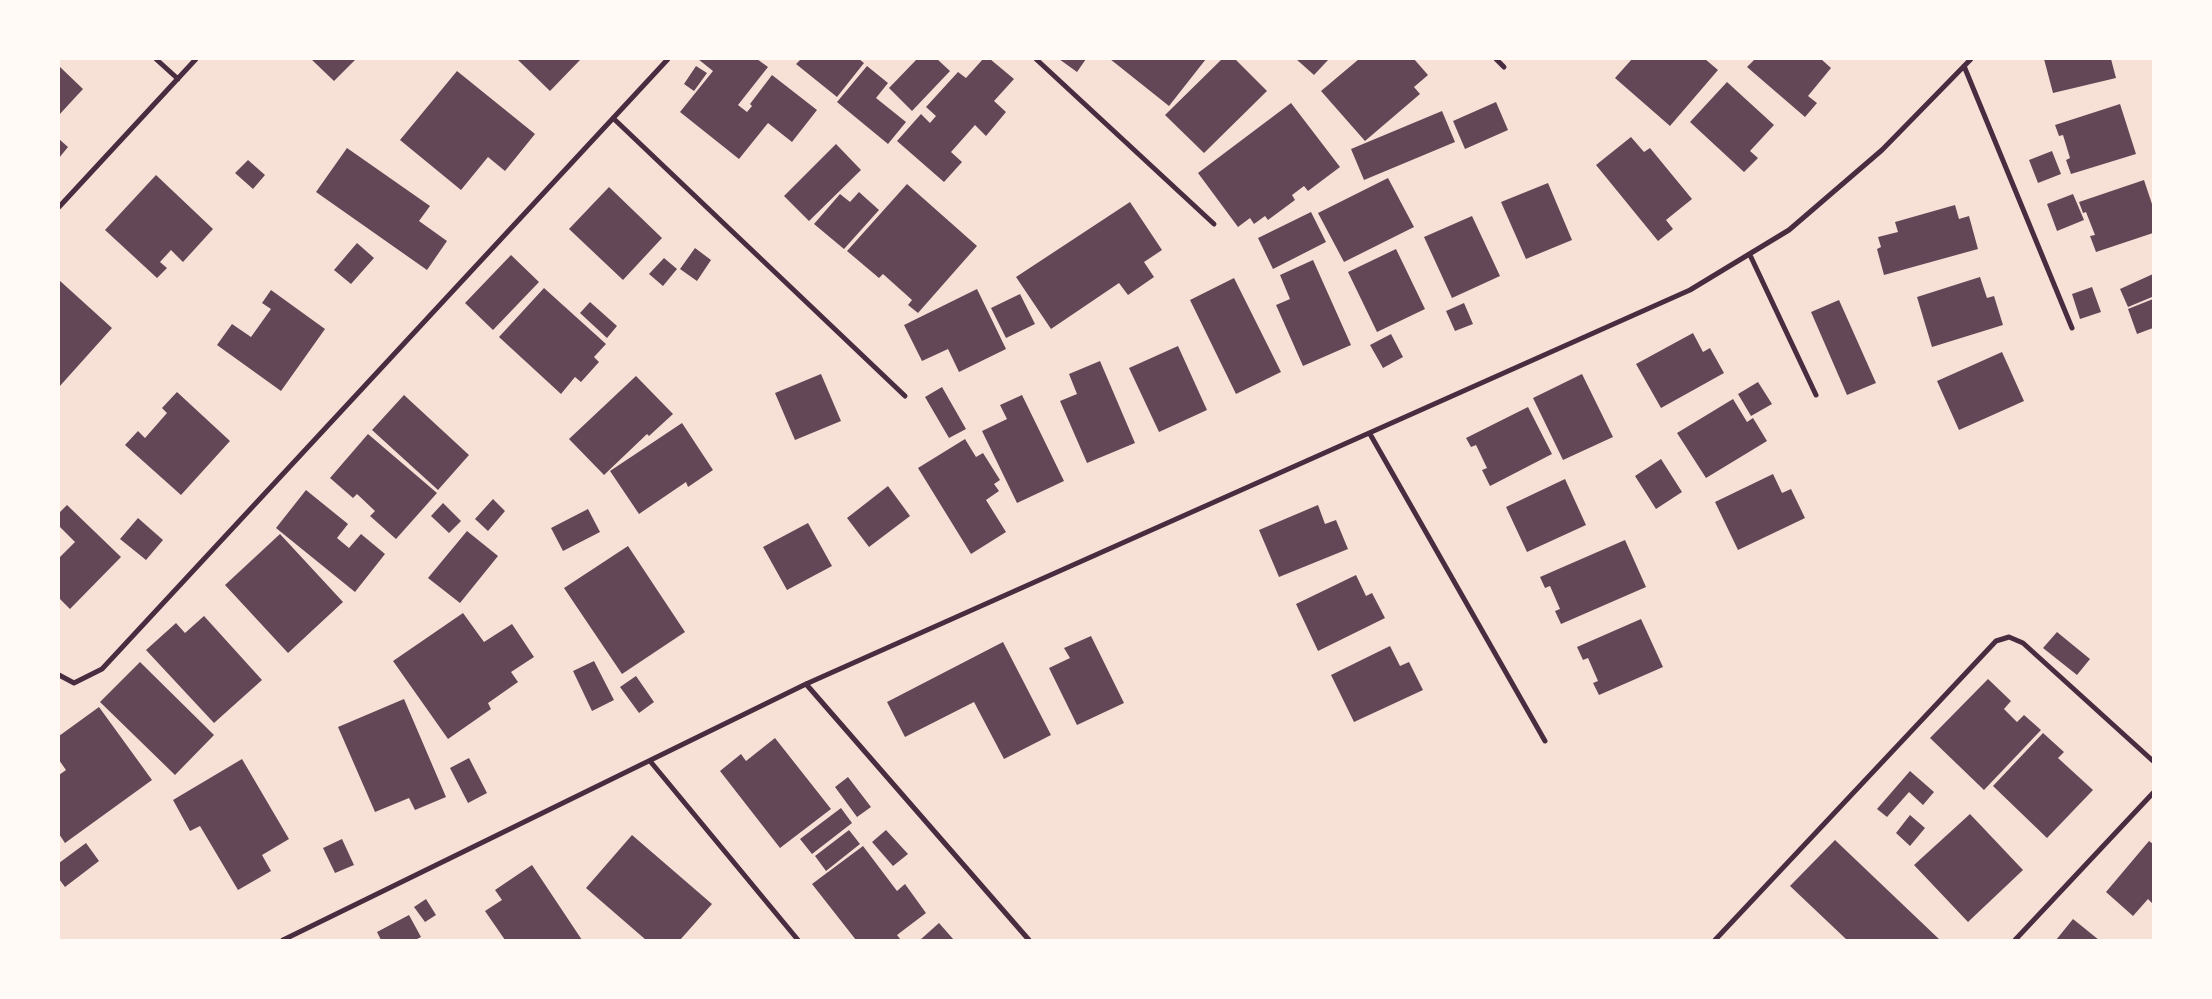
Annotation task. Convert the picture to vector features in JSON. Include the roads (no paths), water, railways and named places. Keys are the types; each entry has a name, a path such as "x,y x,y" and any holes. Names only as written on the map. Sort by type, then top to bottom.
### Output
{"street":[{"path":"156,59 178,79"},
{"path":"59,207 196,59"},
{"path":"59,675 74,682 102,669 668,59"},
{"path":"1036,59 1214,224"},
{"path":"1496,59 1504,67"},
{"path":"283,940 806,684 1690,290 1789,230 1882,150 1971,59"},
{"path":"1964,66 2072,328"},
{"path":"613,118 905,396"},
{"path":"1750,255 1816,395"},
{"path":"1370,434 1545,741"},
{"path":"1715,940 1996,641 2009,637 2023,643 2153,761"},
{"path":"806,684 1029,940"},
{"path":"650,761 798,940"},
{"path":"2014,940 2153,793"}]}
